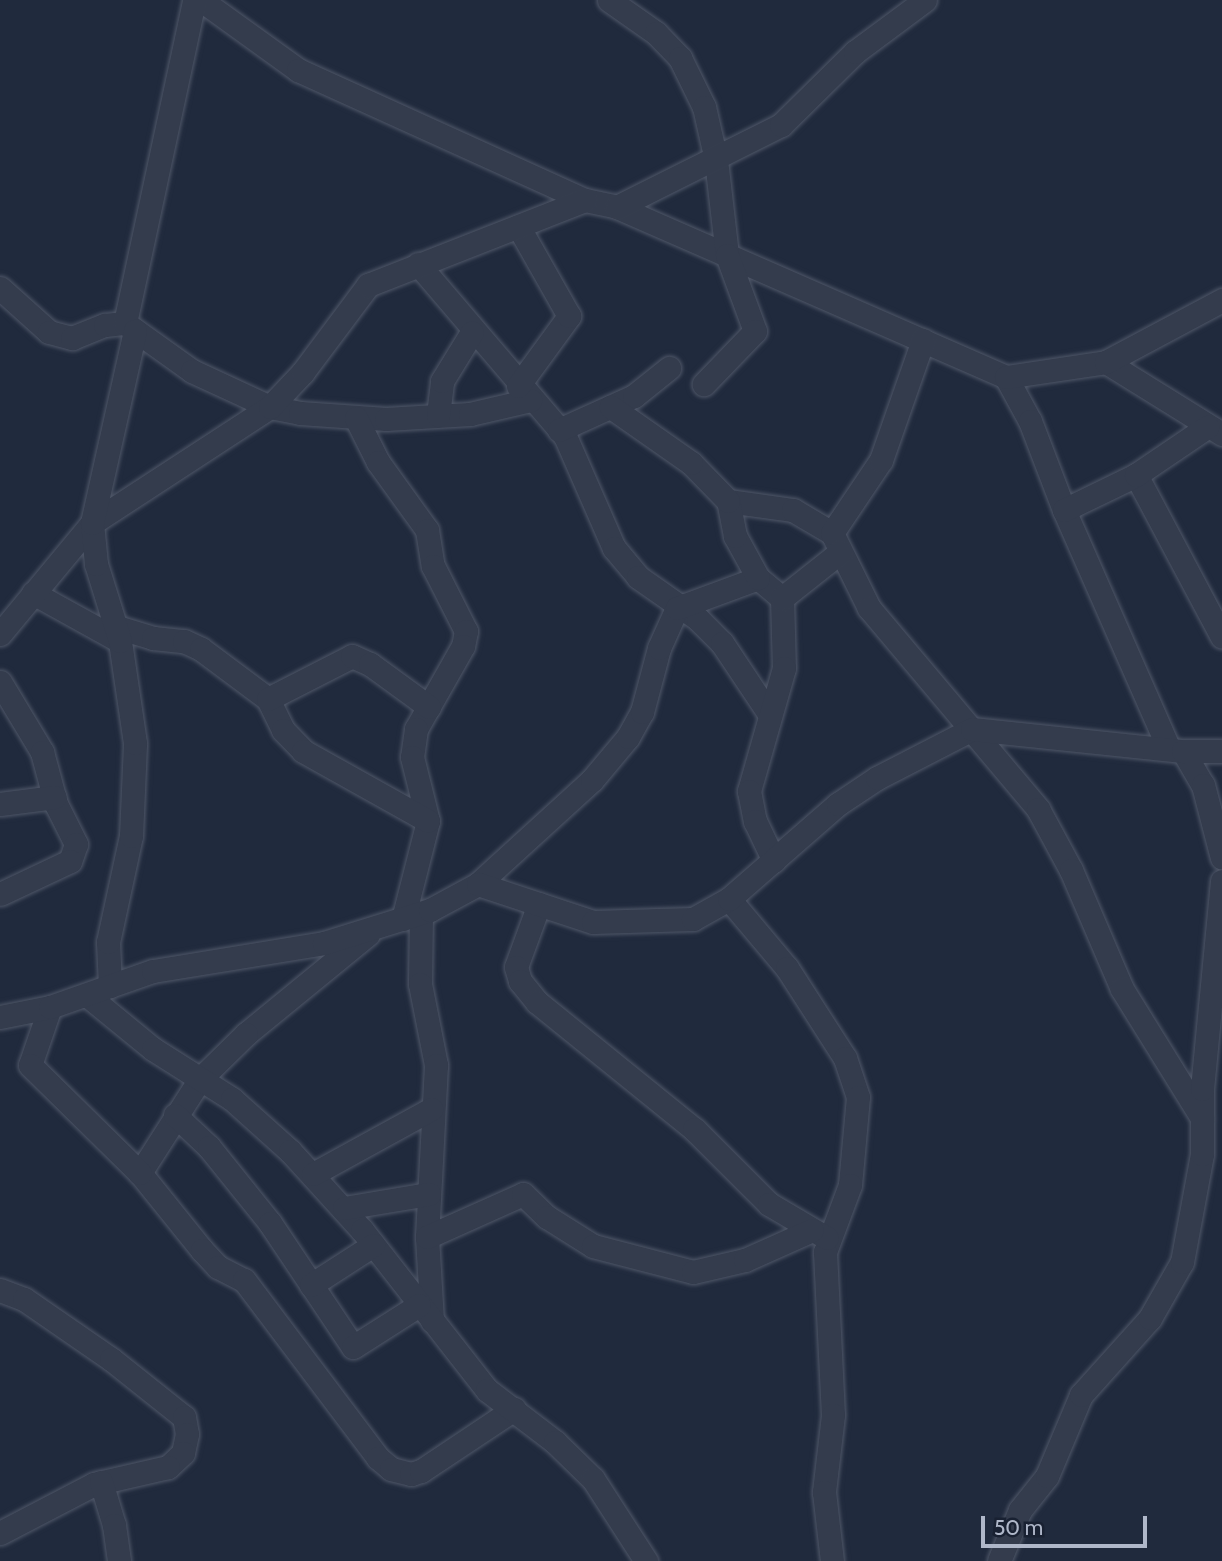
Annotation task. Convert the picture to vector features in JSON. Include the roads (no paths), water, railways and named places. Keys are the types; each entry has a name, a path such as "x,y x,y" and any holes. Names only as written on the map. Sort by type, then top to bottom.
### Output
{"street":[{"path":"110,986 108,942 135,792 135,743 119,634 96,564 92,523 194,0"},
{"path":"201,0 218,17 298,70 586,200 617,207 1006,377 1106,362 1222,300"},
{"path":"609,0 656,33 680,58 696,85 716,160 727,255 755,331 704,384"},
{"path":"617,207 716,160 781,125 855,52 925,0"},
{"path":"0,634 9,615 33,593 92,523 270,407 303,372 359,292 418,264 464,251 586,200"},
{"path":"0,288 40,328 64,338 130,327 192,371 270,407 356,418 470,414 524,393 569,316 519,226"},
{"path":"418,264 472,332 559,430 614,548 638,578 677,608 698,620 722,643 768,712"},
{"path":"439,415 442,381 472,332"},
{"path":"774,861 749,798 768,712 784,668 782,598 836,542 881,460 923,340"},
{"path":"1064,510 1136,475 1214,430 1106,362"},
{"path":"559,430 634,396 669,368"},
{"path":"1006,377 1030,421 1064,510 1176,750 1203,785 1222,858"},
{"path":"611,407 691,463 728,501 736,536 758,578 782,598"},
{"path":"356,418 378,463 427,530 437,576 464,622 463,646 416,729 412,757 428,821 412,916 420,984 436,1056 431,1109 425,1313"},
{"path":"1136,475 1222,637"},
{"path":"728,501 793,510 836,542 869,608 972,729 1053,834 1122,989 1202,1118"},
{"path":"0,1017 50,1007 153,971 324,943 412,916 478,884 592,780 628,737 642,712 659,648 677,608 758,578"},
{"path":"33,593 119,634 184,641 268,699 284,730 303,751 428,821"},
{"path":"268,699 352,656 370,664 429,707"},
{"path":"0,682 42,752 55,797 75,837 73,856 0,894"},
{"path":"478,884 593,922 693,919 729,899 867,785 972,729 1176,750 1222,751"},
{"path":"0,804 55,797"},
{"path":"999,1561 1020,1510 1047,1476 1081,1395 1150,1318 1182,1262 1199,1175 1222,881"},
{"path":"729,899 775,951 852,1073 858,1128 853,1168 820,1234 833,1415 824,1492 832,1561"},
{"path":"539,904 516,967 520,981 537,1002 694,1129 769,1204 820,1234"},
{"path":"140,1173 200,1079 272,1011 376,927"},
{"path":"87,995 153,1049 200,1079 261,1124 313,1174 344,1208 487,1390 514,1409 593,1479 646,1561"},
{"path":"50,1007 30,1060 33,1069 140,1173 218,1267 244,1280 378,1458 391,1469 411,1474 421,1471 514,1409"},
{"path":"313,1174 431,1109"},
{"path":"175,1115 229,1171 356,1348 425,1313"},
{"path":"344,1208 429,1194"},
{"path":"427,1237 523,1194 547,1217 593,1246 693,1272 745,1260 820,1234"},
{"path":"311,1285 373,1245"},
{"path":"0,1290 24,1299 111,1359 186,1420 186,1447 173,1463 101,1482 0,1533"},
{"path":"101,1482 114,1525 119,1561"}]}
